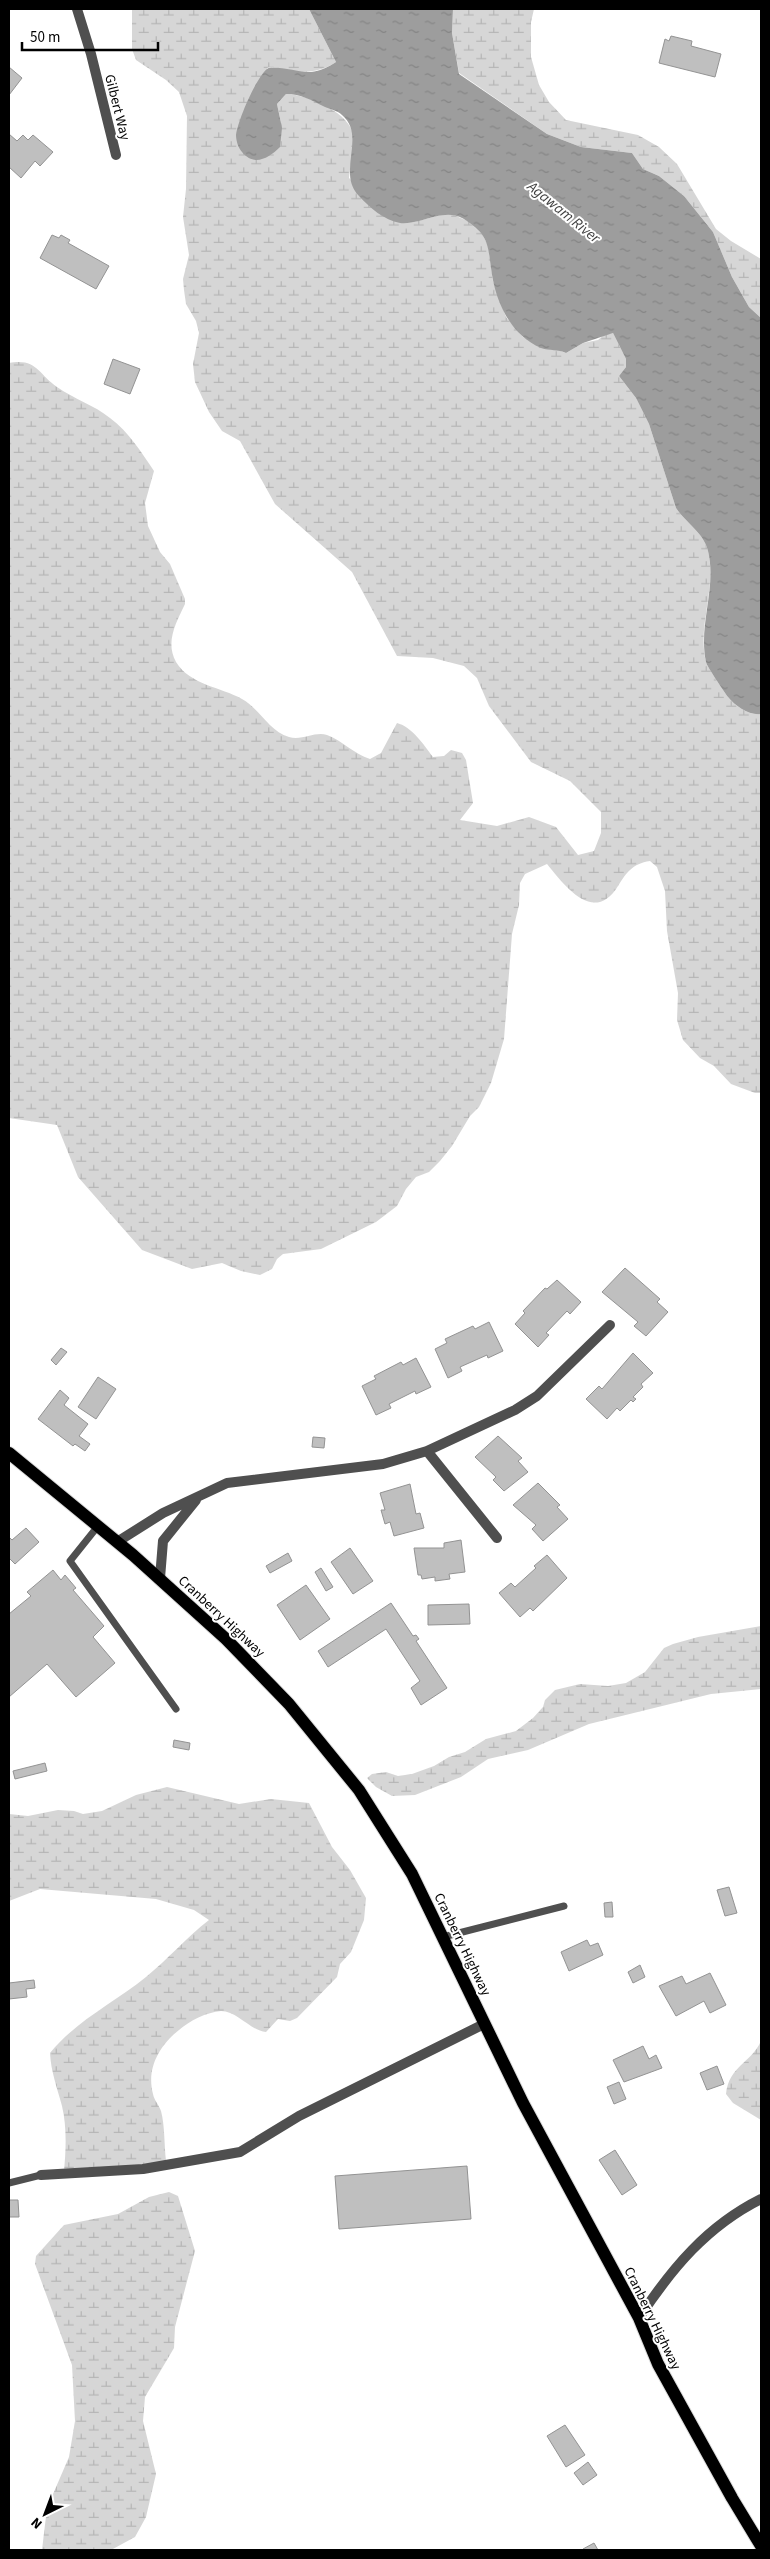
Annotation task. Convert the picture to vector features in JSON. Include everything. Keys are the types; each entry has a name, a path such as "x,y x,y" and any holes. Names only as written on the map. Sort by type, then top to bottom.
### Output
{"main road":[{"name":"Cranberry Highway","path":"9,1453 160,1578 245,1657 289,1704 343,1769 395,1845 443,1937 484,2024 550,2154 639,2318 658,2364 732,2498 761,2546"}],"street":[{"name":"Gilbert Way","path":"76,9 91,54 116,155"},
{"path":"117,1542 163,1513 226,1483 255,1478 364,1467 427,1451 514,1410 536,1396 610,1325"},
{"path":"427,1451 497,1538"},
{"path":"160,1578 163,1542 198,1497"},
{"path":"41,2176 144,2169 240,2152 299,2116 484,2024"},
{"path":"639,2318 679,2263 705,2236 732,2215 761,2199"}],"lane":[{"path":"98,1526 70,1561 176,1709"},
{"path":"443,1937 564,1906"},
{"path":"9,2183 41,2176"}],"green space":[{"path":"132,9 309,9 336,62 318,70 306,72 275,67 267,68 282,128 277,104 286,94 314,100 324,105 342,117 352,131 353,147 349,178 400,223 410,223 449,213 468,221 482,234 488,245 493,281 506,317 523,337 566,353 583,343 598,340 605,334 613,333 626,359 626,367 619,376 636,398 649,424 676,508 699,533 708,551 710,579 704,634 706,662 726,694 735,704 748,712 761,714 761,1093 755,1093 731,1084 714,1066 700,1058 683,1040 677,1020 678,993 667,931 665,891 657,867 650,861 639,864 627,873 609,897 599,902 590,902 580,898 571,891 547,864 525,874 520,883 519,905 512,934 504,1039 491,1083 479,1107 470,1116 452,1146 429,1172 416,1177 406,1189 397,1206 376,1222 321,1249 283,1254 277,1259 272,1269 260,1275 241,1271 222,1263 192,1269 142,1250 78,1177 57,1125 9,1118 9,363 18,362 31,365 57,387 110,418 129,436 154,471 145,503 148,526 160,552 170,564 185,599 185,604 173,633 172,647 176,662 189,676 242,699 276,730 289,737 299,738 318,734 327,735 370,759 381,753 397,723 413,732 433,757 444,756 451,750 462,753 466,760 473,803 460,820 497,826 529,817 556,827 578,855 594,851 601,833 601,812 570,781 531,762 489,706 477,678 464,666 433,658 397,656 352,572 275,504 240,441 222,431 209,412 195,382 193,364 199,333 196,321 186,304 183,279 189,255 183,217 186,189 187,116 179,92 166,80 136,60 132,49"},
{"path":"453,9 534,9 531,22 531,57 539,85 549,102 566,120 638,135 659,147 677,164 716,229 731,241 761,259 761,318 749,307 732,277 713,232 684,196 659,176 643,169 632,153 581,147 547,134 459,73 452,33"},
{"path":"761,1626 761,1689 711,1694 589,1724 528,1750 488,1759 461,1777 415,1795 392,1796 376,1787 367,1778 372,1774 386,1772 398,1776 412,1774 434,1766 449,1757 465,1752 486,1739 516,1731 533,1718 543,1707 545,1700 555,1690 580,1684 608,1686 626,1683 645,1672 664,1648 673,1644 698,1637"},
{"path":"167,1787 239,1804 271,1799 309,1803 332,1847 350,1870 366,1898 364,1920 351,1952 340,1964 337,1977 297,2018 290,2021 278,2019 266,2032 260,2031 233,2014 221,2011 204,2015 188,2023 166,2043 156,2058 151,2075 154,2098 161,2111 163,2123 166,2161 164,2165 64,2171 66,2147 65,2122 50,2053 84,2021 146,1977 209,1920 194,1910 156,1899 40,1889 9,1901 9,1814 28,1816 58,1810 74,1811 83,1814 102,1811 136,1795"},
{"path":"761,2041 761,2120 733,2103 726,2094 731,2077 752,2055"},
{"path":"169,2192 178,2196 195,2251 175,2327 174,2348 145,2397 143,2421 156,2474 146,2517 135,2537 111,2550 42,2550 47,2508 69,2457 75,2421 72,2365 35,2264 36,2256 64,2225 118,2214 149,2197"}],"water":[{"name":"Agawam River","path":"309,9 453,9 452,33 459,74 547,134 581,147 632,153 643,169 659,176 684,196 713,232 732,277 749,307 761,318 761,714 748,712 735,704 726,694 706,662 704,634 710,579 708,551 699,533 676,508 649,424 636,398 619,376 626,367 626,359 613,333 583,343 566,353 541,348 520,334 512,325 500,304 493,280 487,244 480,232 465,219 458,216 445,215 410,223 400,223 378,213 359,196 353,187 350,177 352,133 349,124 336,111 301,96 286,94 277,104 282,128 280,147 271,155 256,160 247,157 241,150 236,135 240,120 253,90 267,69 275,68 311,72 318,71 336,62"}],"building":[{"path":"671,36 692,41 691,46 721,54 715,77 659,63 665,39 669,41"},
{"path":"9,67 22,78 9,95"},
{"path":"9,134 17,141 23,135 28,140 33,135 53,152 40,166 35,161 21,178 9,167"},
{"path":"52,235 59,238 61,235 70,240 68,243 109,266 96,289 40,258"},
{"path":"113,359 140,369 130,394 104,384"},
{"path":"625,1268 660,1299 657,1302 668,1312 646,1336 634,1326 638,1322 602,1292"},
{"path":"557,1280 581,1302 570,1314 567,1311 546,1333 549,1335 538,1347 515,1324 525,1313 523,1311 545,1288 547,1289"},
{"path":"489,1322 503,1351 488,1358 487,1355 460,1367 462,1371 448,1378 435,1349 447,1343 445,1339 473,1326 475,1329"},
{"path":"61,1348 67,1352 56,1365 51,1360"},
{"path":"633,1353 653,1373 641,1384 643,1387 633,1397 636,1399 633,1402 631,1400 620,1411 617,1408 607,1419 586,1399 599,1386 602,1389"},
{"path":"416,1358 431,1387 416,1394 415,1391 389,1404 391,1408 376,1415 362,1386 376,1379 374,1376 401,1362 403,1365"},
{"path":"98,1377 116,1389 96,1419 78,1407"},
{"path":"60,1390 69,1398 64,1405 88,1424 79,1436 90,1444 85,1451 75,1444 73,1446 38,1419"},
{"path":"498,1436 522,1458 518,1461 528,1472 504,1491 493,1480 496,1477 475,1457"},
{"path":"313,1437 325,1438 324,1448 312,1447"},
{"path":"538,1483 560,1505 557,1507 568,1519 543,1541 532,1529 536,1525 513,1505"},
{"path":"410,1484 416,1514 420,1513 424,1528 394,1536 390,1522 385,1524 381,1510 385,1510 380,1493"},
{"path":"26,1528 39,1542 15,1564 9,1558 9,1537 12,1540"},
{"path":"461,1540 465,1572 449,1574 450,1579 435,1581 435,1577 422,1579 421,1575 418,1575 414,1548 444,1548 444,1543"},
{"path":"350,1548 373,1581 353,1594 331,1562"},
{"path":"288,1553 292,1561 270,1573 266,1566"},
{"path":"547,1555 567,1578 533,1611 530,1608 520,1617 499,1593 511,1583 515,1587"},
{"path":"321,1568 333,1587 326,1591 315,1572"},
{"path":"53,1570 61,1580 65,1575 76,1588 73,1590 104,1626 93,1637 115,1663 76,1697 47,1664 9,1697 9,1614 31,1596 27,1592"},
{"path":"306,1585 330,1619 300,1640 277,1605"},
{"path":"391,1603 413,1636 416,1635 419,1639 416,1641 447,1688 421,1705 411,1688 420,1681 386,1629 328,1667 318,1651"},
{"path":"469,1604 470,1624 428,1625 428,1605"},
{"path":"174,1740 190,1743 189,1750 173,1747"},
{"path":"45,1763 47,1771 15,1779 13,1771"},
{"path":"729,1887 737,1913 725,1916 717,1890"},
{"path":"612,1902 613,1917 605,1917 604,1903"},
{"path":"587,1940 590,1946 598,1943 603,1955 569,1971 561,1952"},
{"path":"640,1965 645,1977 633,1983 628,1972"},
{"path":"710,1973 726,2005 710,2013 704,2001 676,2016 659,1986 682,1976 686,1984"},
{"path":"34,1980 35,1988 26,1989 27,1997 9,1999 9,1983"},
{"path":"643,2046 649,2059 656,2055 662,2068 624,2082 613,2060"},
{"path":"717,2066 724,2084 707,2090 700,2073"},
{"path":"619,2082 626,2099 614,2104 607,2087"},
{"path":"615,2150 637,2185 622,2195 599,2160"},
{"path":"467,2166 471,2219 339,2229 335,2176"},
{"path":"9,2200 18,2200 19,2217 9,2217"},
{"path":"565,2425 585,2455 566,2467 547,2436"},
{"path":"588,2462 597,2475 583,2485 574,2473"},
{"path":"594,2543 598,2550 583,2549"}]}
